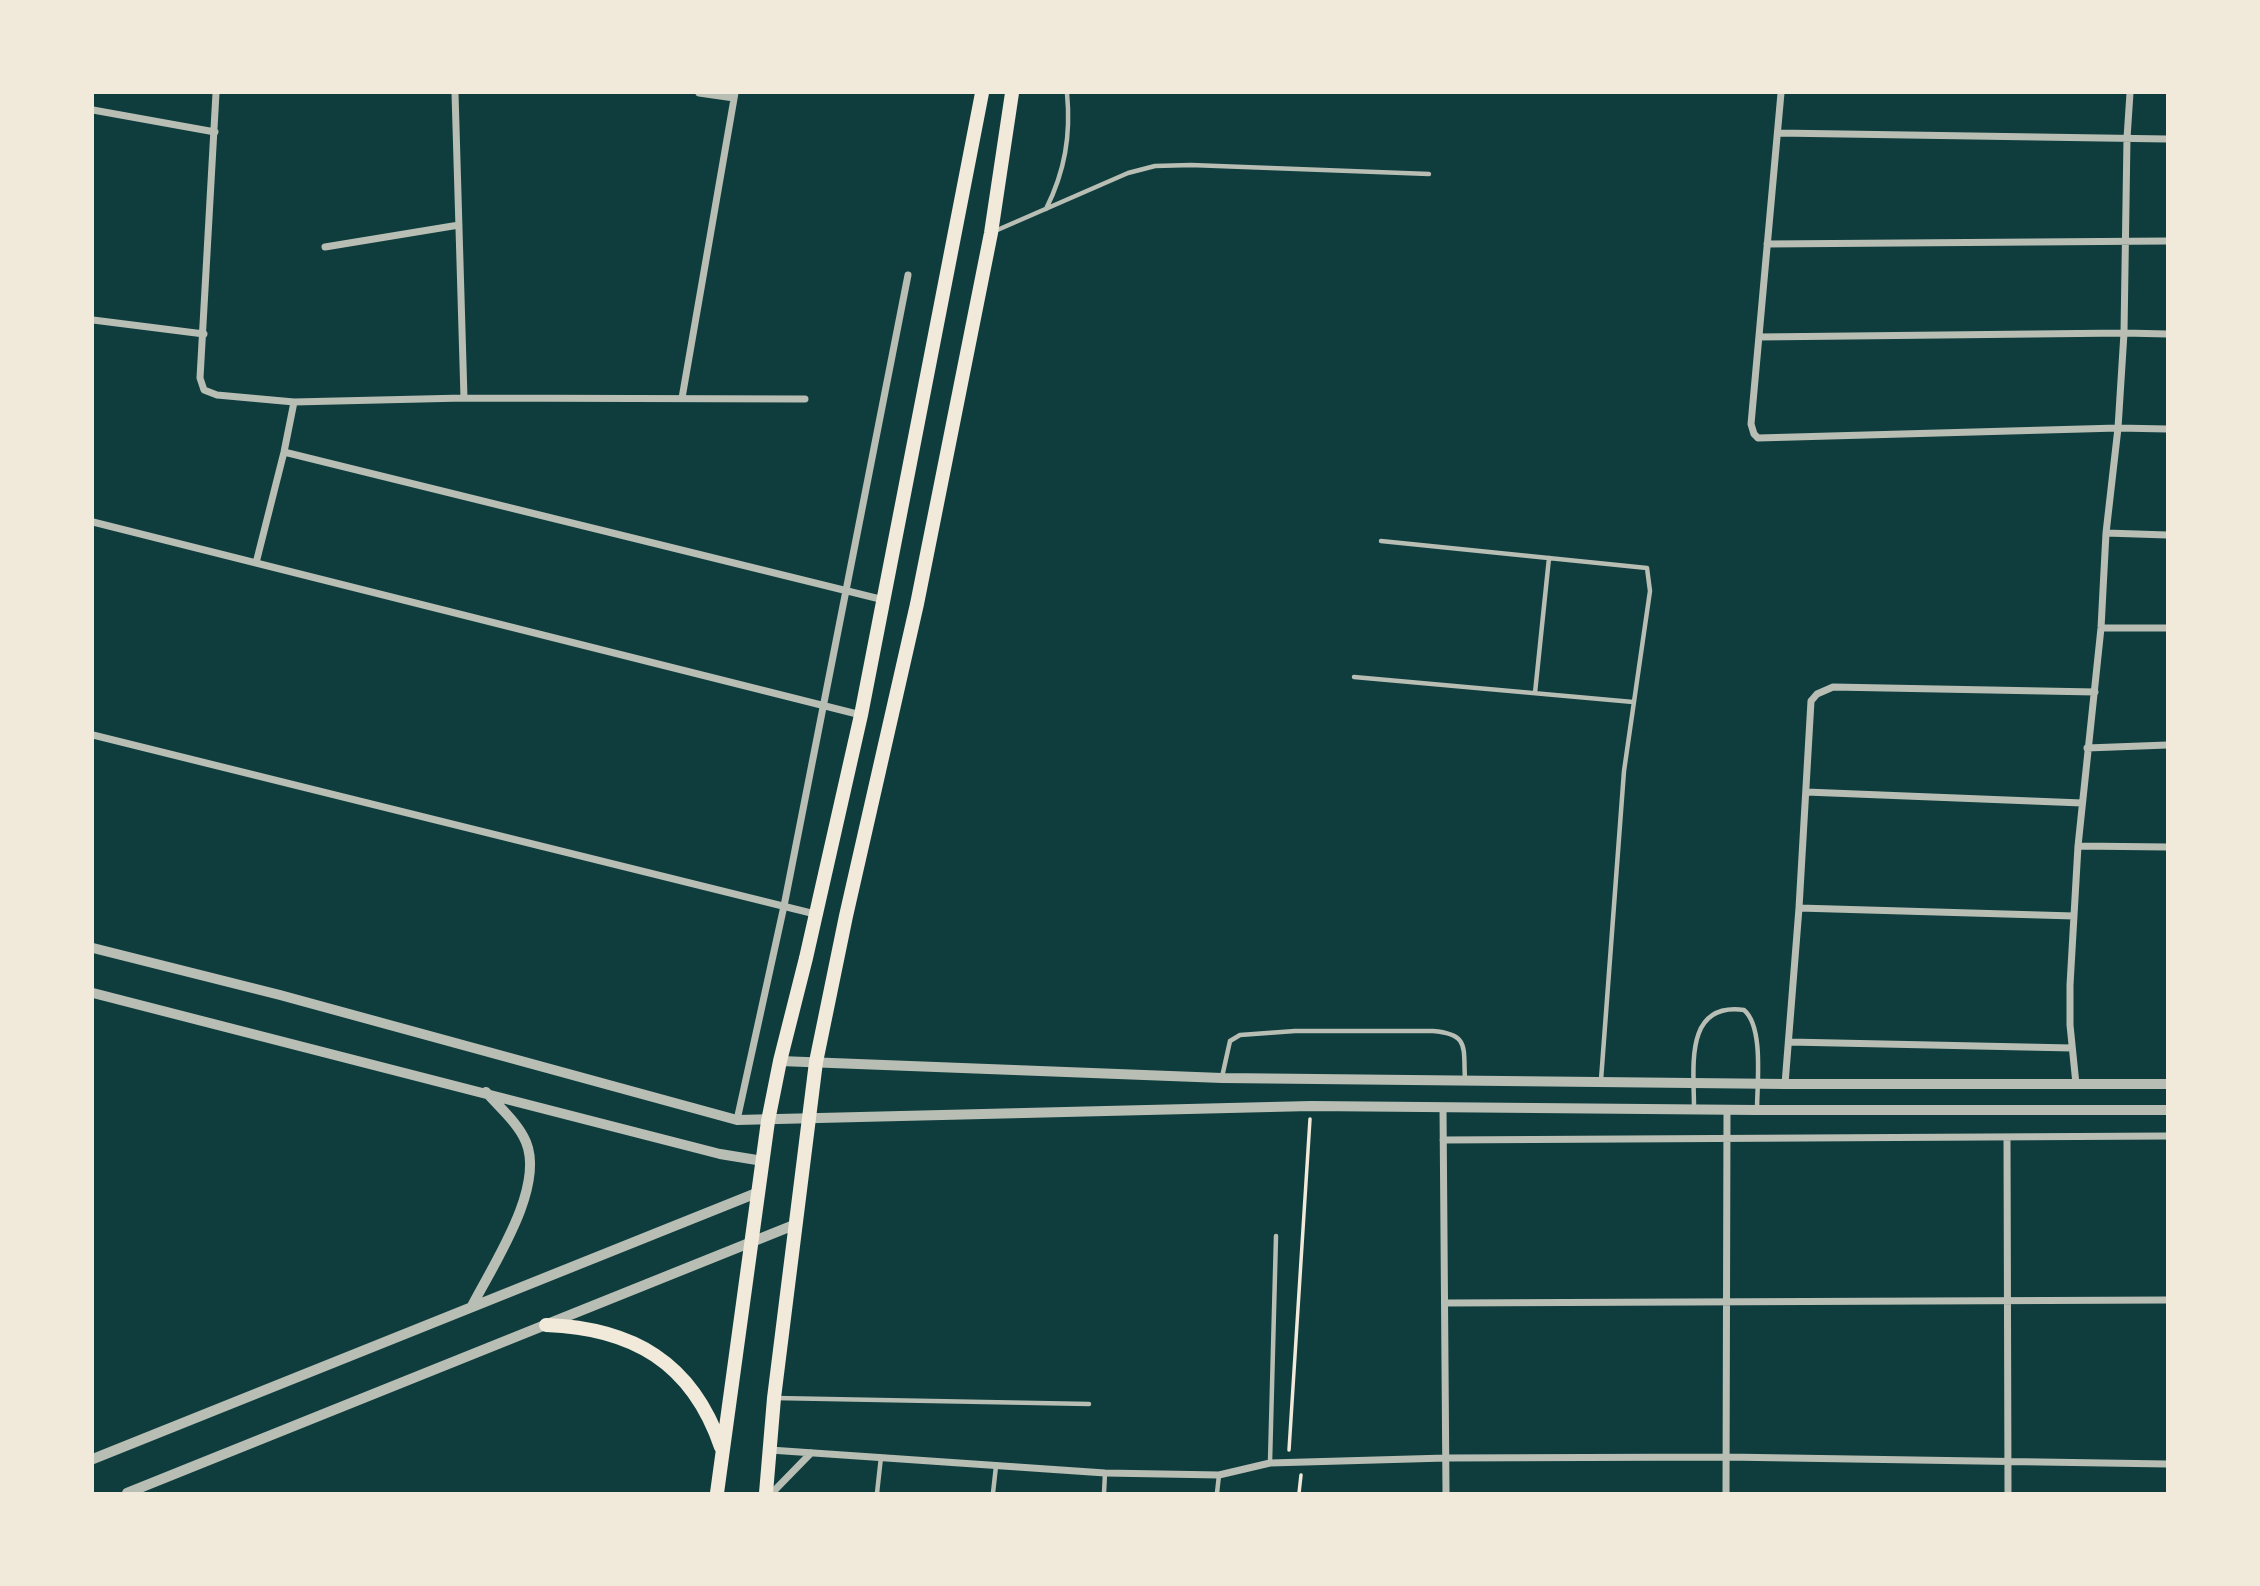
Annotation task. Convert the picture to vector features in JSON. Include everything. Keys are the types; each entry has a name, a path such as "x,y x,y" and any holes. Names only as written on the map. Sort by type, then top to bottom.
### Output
{"main road":[{"path":"717,1493 768,1121 861,715 982,93"},
{"path":"766,1493 774,1398 816,1062 846,916 917,604 990,233 1012,93"},
{"path":"546,1325 598,1330 623,1338 657,1357 686,1382 701,1403 714,1426 722,1451"}],"street":[{"path":"216,93 200,377 204,390 216,395 294,402 464,398 805,399"},
{"path":"455,93 464,398"},
{"path":"682,398 735,95 699,93"},
{"path":"1781,93 1751,424 1758,438 2167,429"},
{"path":"2076,1084 2070,985 2078,846 2095,692 2106,533 2118,428 2124,333 2130,93"},
{"path":"93,110 215,132"},
{"path":"1778,133 2167,139"},
{"path":"325,247 459,225"},
{"path":"1767,244 2167,242"},
{"path":"737,1120 784,906 908,275"},
{"path":"93,320 204,334"},
{"path":"1759,337 2167,334"},
{"path":"256,563 294,402"},
{"path":"284,452 884,600"},
{"path":"93,522 861,715"},
{"path":"2106,533 2167,535"},
{"path":"2101,628 2167,628"},
{"path":"1785,1084 1811,701 1817,694 1833,687 2095,692"},
{"path":"93,735 816,914"},
{"path":"2087,748 2167,745"},
{"path":"1806,792 2082,803"},
{"path":"2078,846 2167,846"},
{"path":"1799,908 2074,916"},
{"path":"93,948 280,995 737,1120 1311,1106 1757,1111 2167,1110"},
{"path":"93,992 720,1154 763,1161"},
{"path":"1789,1042 2072,1048"},
{"path":"780,1061 1222,1078 1785,1084 2167,1083"},
{"path":"472,1306 522,1208 532,1163 526,1142 513,1122 486,1092"},
{"path":"1443,1107 1446,1493"},
{"path":"1726,1493 1727,1110"},
{"path":"1443,1140 2167,1136"},
{"path":"2007,1137 2008,1493"},
{"path":"93,1459 759,1192"},
{"path":"127,1493 794,1226"},
{"path":"1445,1303 2167,1300"},
{"path":"769,1450 1105,1473 1219,1475 1270,1463 1446,1458 1726,1457 2167,1464"},
{"path":"772,1493 811,1453"}],"lane":[{"path":"1046,209 1056,189 1066,153 1069,121 1066,93"},
{"path":"990,233 1128,173 1155,166 1429,174"},
{"path":"1381,541 1647,568 1650,591 1624,771 1601,1081"},
{"path":"1535,693 1549,558"},
{"path":"1354,677 1633,702"},
{"path":"1694,1110 1694,1058 1701,1025 1719,1010 1735,1009 1744,1010 1753,1020 1757,1054 1757,1111"},
{"path":"1222,1078 1230,1041 1240,1035 1295,1031 1422,1030 1449,1032 1458,1036 1463,1045 1465,1079"},
{"path":"1270,1463 1276,1236"},
{"path":"774,1398 1088,1404"},
{"path":"877,1493 881,1457"},
{"path":"993,1493 996,1466"},
{"path":"1104,1493 1105,1473"},
{"path":"1217,1493 1219,1475"}],"path":[{"path":"1288,1463 1311,1106"}]}
